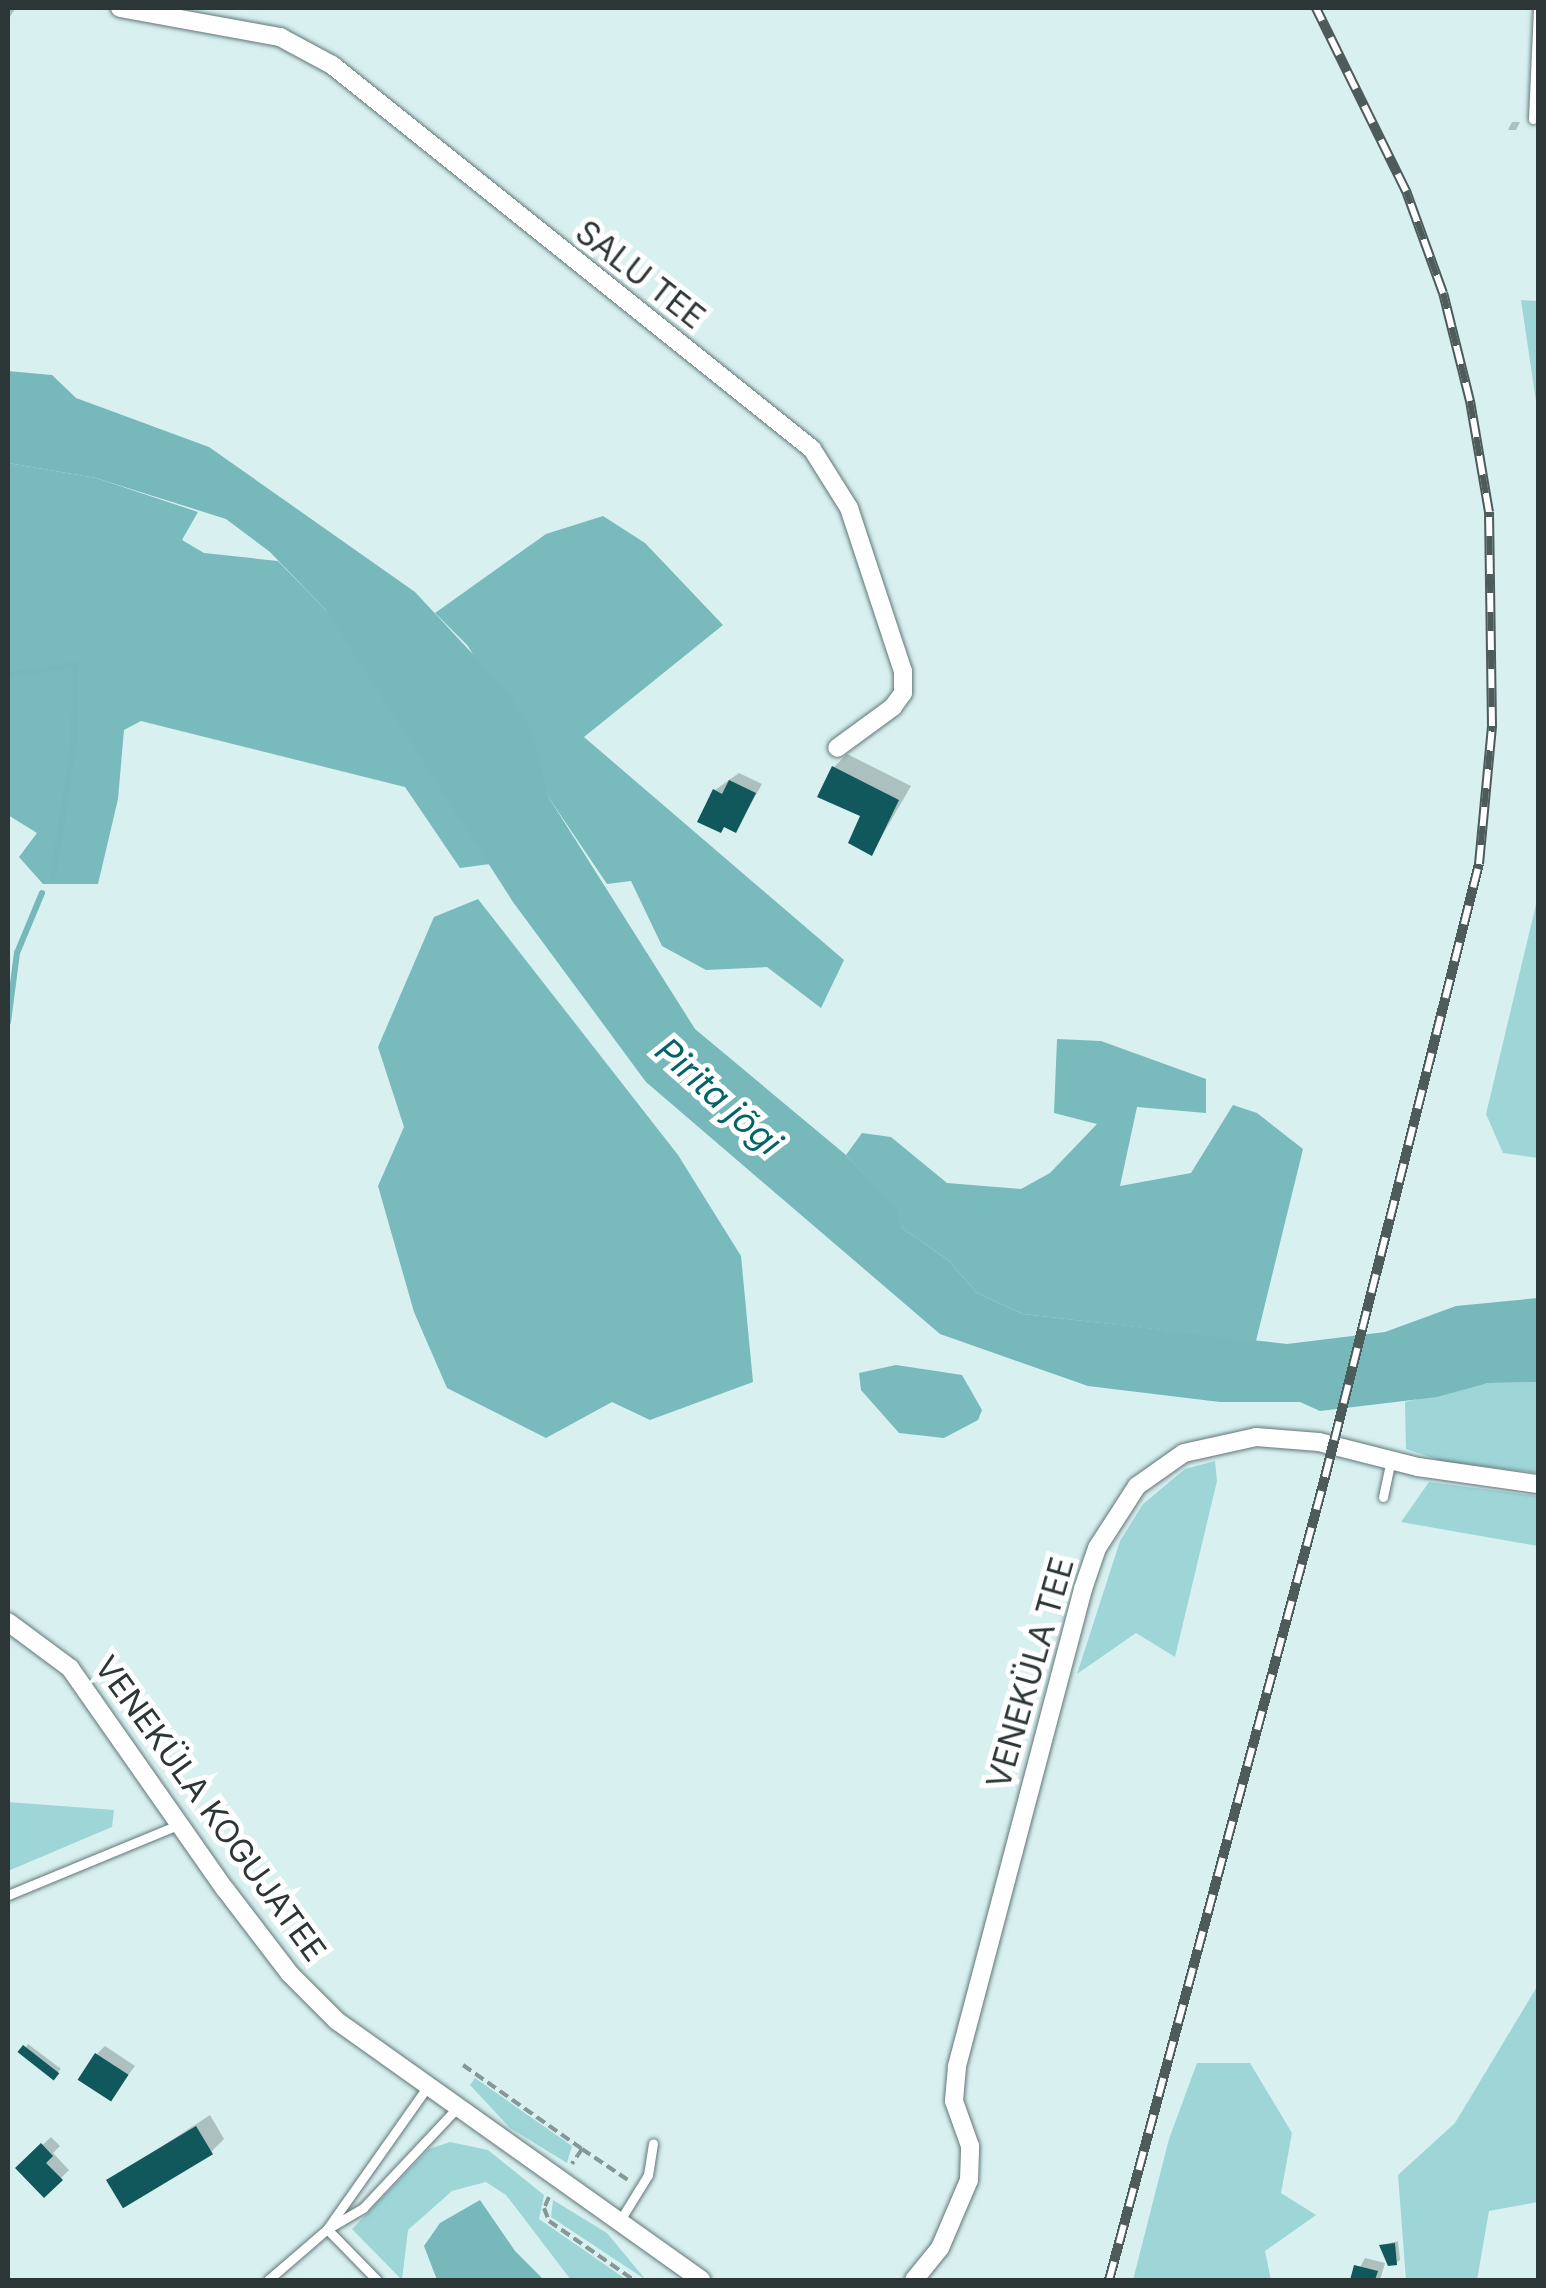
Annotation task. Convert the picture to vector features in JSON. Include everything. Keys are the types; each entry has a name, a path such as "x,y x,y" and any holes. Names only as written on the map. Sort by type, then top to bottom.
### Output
{"street":[{"name":"SALU TEE","path":"120,8 280,38 332,64 812,448 849,508 903,670 902,693 893,707 837,748"},
{"name":"VENEKÜLA TEE","path":"914,2280 940,2248 970,2180 970,2146 954,2101 955,2076 1083,1589 1119,1510 1158,1467 1219,1442 1292,1438 1391,1460 1538,1484"},
{"name":"VENEKÜLA KOGUJATEE","path":"8,1622 70,1668 290,1974 336,2021 424,2090 701,2280"}],"lane":[{"path":"1533,119 1538,8"},
{"path":"1382,1497 1391,1460"},
{"path":"8,1895 181,1824"},
{"path":"327,2229 424,2090"},
{"path":"268,2280 327,2229 363,2208 455,2110"},
{"path":"619,2223 640,2188 653,2143"},
{"path":"327,2229 378,2280"}],"path":[{"path":"582,2149 640,2188"}],"shaded area":[{"path":"1521,300 1538,301 1538,415"},
{"path":"8,463 96,478 198,512 182,540 204,553 278,561 325,609 385,694 490,864 460,868 405,787 141,721 124,730 118,799 98,884 43,884 19,857 37,833 8,815"},
{"path":"603,516 645,543 723,625 584,737 844,960 821,1008 767,967 706,970 662,946 631,881 607,884 549,798 540,770 468,646 435,613 546,534"},
{"path":"1538,896 1538,1158 1503,1153 1486,1114"},
{"path":"478,899 678,1155 741,1256 753,1382 650,1420 612,1402 546,1438 447,1388 414,1312 378,1186 404,1127 378,1047 434,917"},
{"path":"1057,1039 1101,1041 1206,1079 1206,1113 1137,1107 1120,1186 1191,1173 1233,1105 1257,1113 1303,1149 1256,1341 1023,1314 977,1293 948,1260 902,1228 896,1209 846,1155 862,1133 891,1137 947,1183 1021,1189 1050,1173 1097,1124 1054,1113"},
{"path":"896,1365 962,1375 982,1410 978,1420 944,1438 899,1433 861,1390 859,1373"},
{"path":"1538,1382 1538,1473 1445,1462 1406,1449 1405,1402 1488,1383"},
{"path":"1215,1461 1217,1481 1175,1657 1136,1633 1077,1674 1120,1541 1143,1504 1185,1469"},
{"path":"1429,1482 1538,1496 1538,1546 1401,1522"},
{"path":"8,1802 114,1810 112,1827 8,1871"},
{"path":"1538,1985 1538,2202 1489,2211 1477,2280 1406,2280 1398,2175 1455,2123"},
{"path":"1197,2063 1250,2063 1292,2133 1281,2193 1316,2215 1265,2251 1271,2280 1133,2280 1169,2139"},
{"path":"475,2078 572,2146 567,2163 510,2128 470,2085"},
{"path":"450,2142 488,2150 544,2195 539,2219 627,2280 571,2280 506,2195 486,2182 452,2191 408,2230 402,2280 352,2229 429,2149"},
{"path":"553,2200 607,2233 646,2280 551,2217"}],"water":[{"name":"Pirita jõgi","path":"8,371 52,375 76,398 209,447 415,592 508,692 533,733 549,798 695,1029 846,1155 897,1209 902,1228 948,1260 977,1293 1023,1314 1287,1344 1385,1332 1456,1306 1538,1298 1538,1382 1488,1383 1437,1397 1320,1411 1300,1402 1220,1402 1088,1386 940,1334 646,1082 513,902 325,609 270,552 226,519 96,478 8,463"},
{"path":"480,2200 515,2251 544,2280 437,2280 424,2246 440,2223"}],"building":[{"path":"832,766 899,800 872,856 848,843 860,816 817,797"},
{"path":"729,780 756,793 736,833 724,827 721,833 697,822 713,789 722,794"},
{"path":"23,2045 59,2073 54,2080 17,2052"},
{"path":"95,2053 129,2075 111,2102 78,2080"},
{"path":"196,2126 213,2154 123,2208 106,2180"},
{"path":"41,2143 53,2156 46,2163 63,2180 44,2198 15,2168"},
{"path":"1395,2243 1397,2265 1388,2266 1379,2245"},
{"path":"1354,2265 1378,2271 1375,2280 1350,2280"}],"waterway":[{"path":"8,675 75,665 74,742 53,878"},
{"path":"8,1022 17,953 42,893"}],"railway":[{"path":"1109,2280 1325,1477 1479,864 1492,726 1489,512 1470,401 1443,293 1406,191 1316,8"}]}
